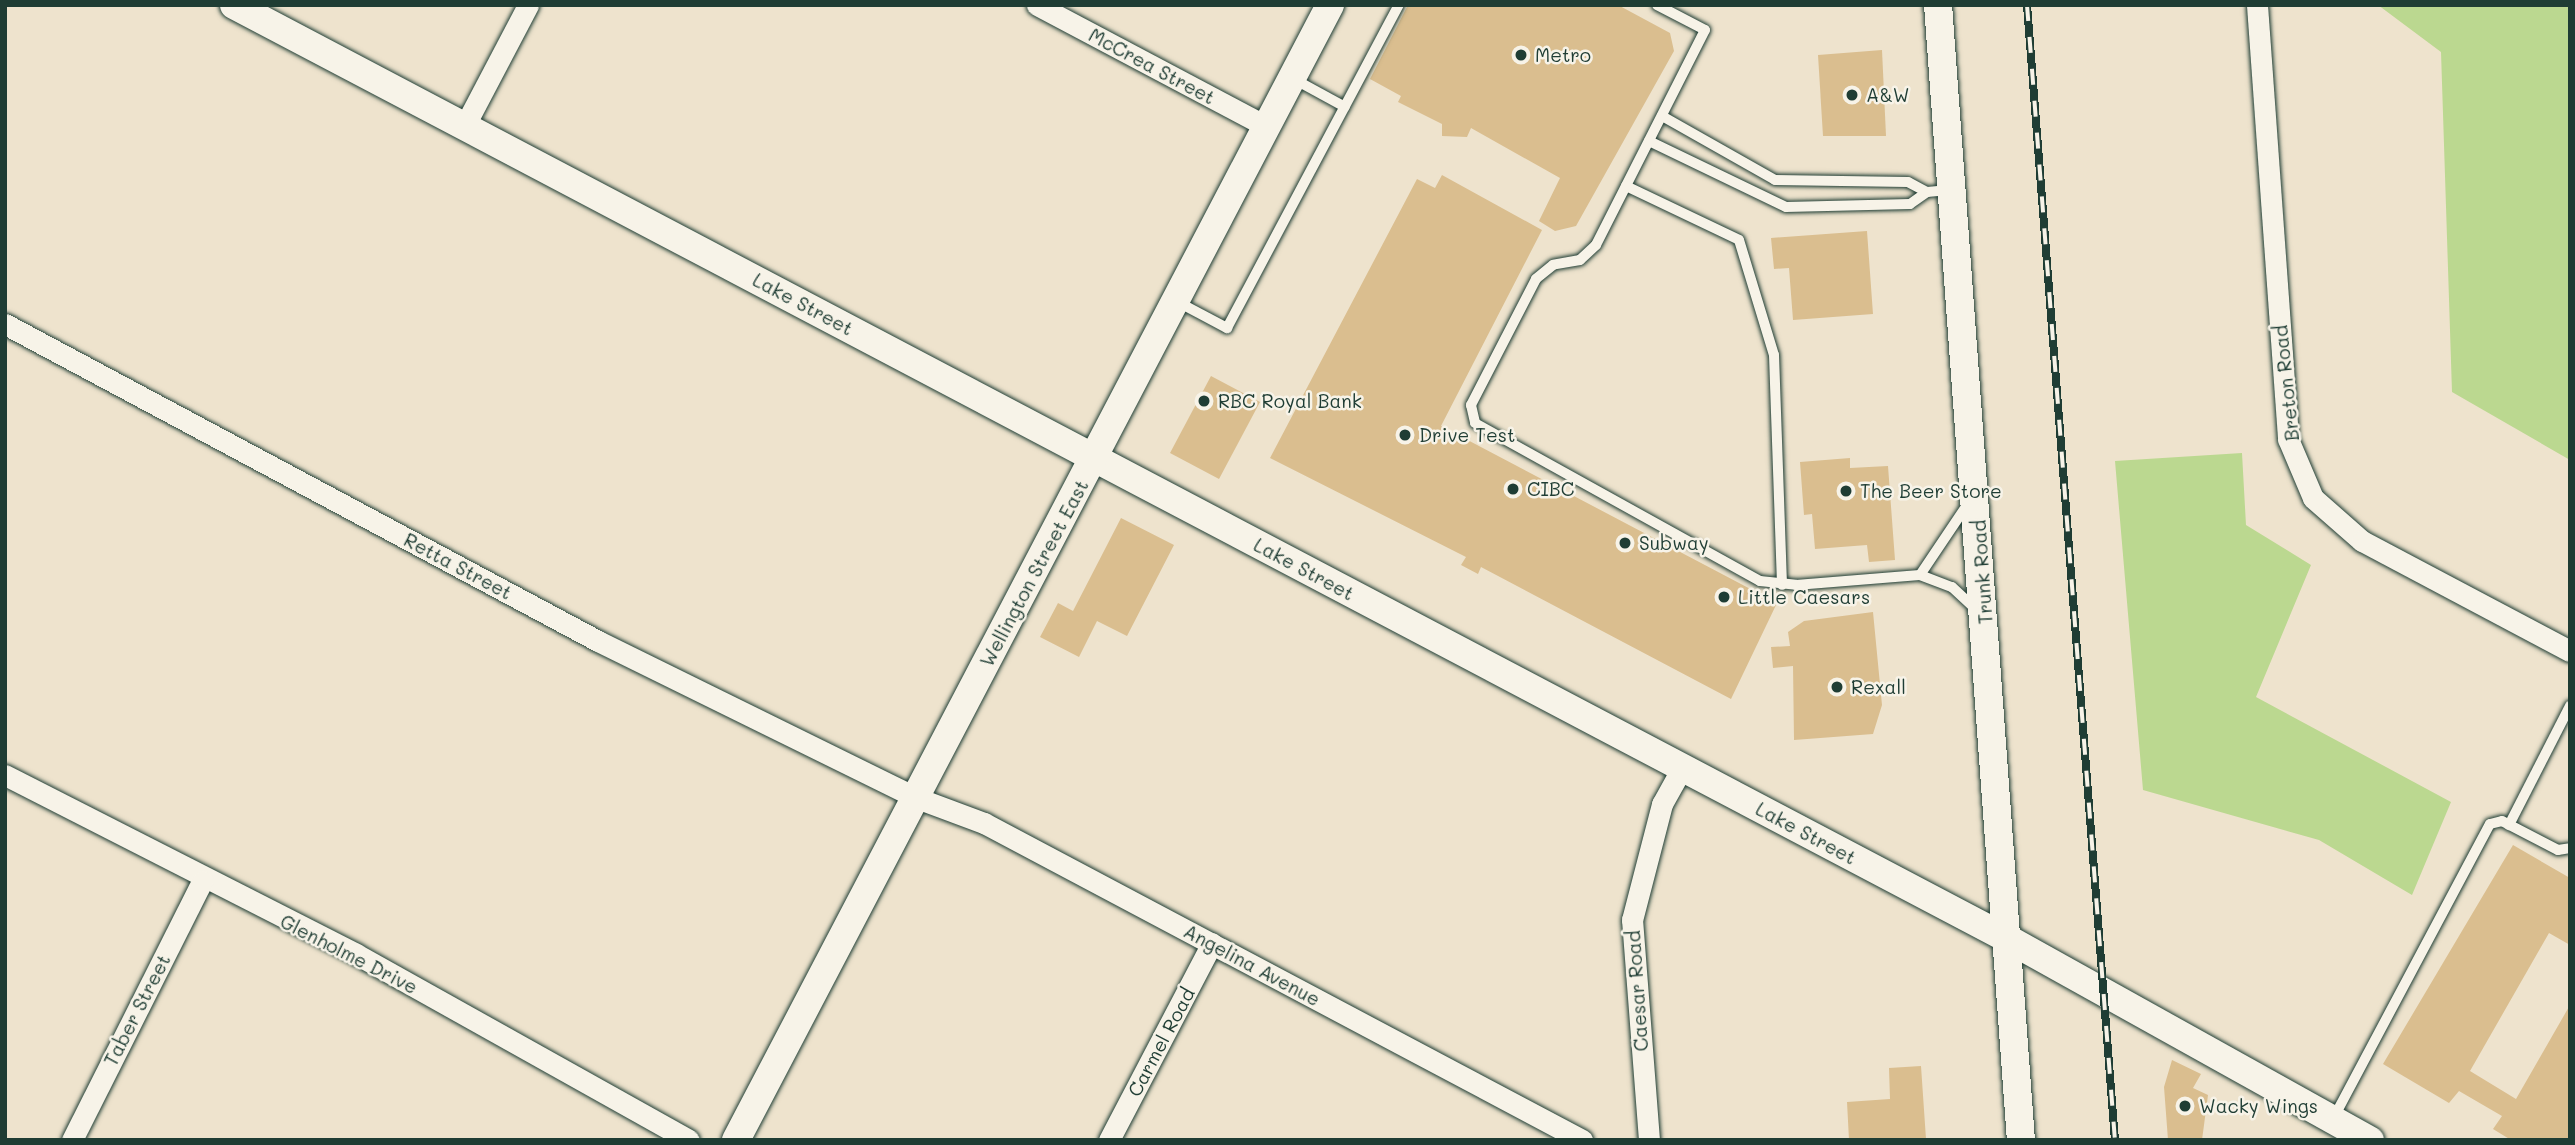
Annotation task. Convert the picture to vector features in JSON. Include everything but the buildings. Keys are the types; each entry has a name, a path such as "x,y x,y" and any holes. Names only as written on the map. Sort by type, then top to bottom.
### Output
{"main road":[{"name":"Lake Street","path":"234,5 2010,940 2370,1140"},
{"name":"Wellington Street East","path":"736,1140 1330,5"},
{"name":"Trunk Road","path":"1938,5 1940,191 1975,490 2010,940 2021,1140"}],"street":[{"path":"465,125 528,5"},
{"name":"McCrea Street","path":"1037,5 1267,127"},
{"name":"Breton Road","path":"2257,5 2288,439 2313,498 2362,541 2570,651"},
{"name":"Retta Street","path":"5,324 598,641 916,799"},
{"name":"Caesar Road","path":"1649,1140 1632,920 1661,804 1682,768"},
{"name":"Glenholme Drive","path":"5,775 202,881 356,954 689,1140"},
{"name":"Angelina Avenue","path":"916,799 984,822 1582,1140"},
{"name":"Taber Street","path":"72,1140 202,881"},
{"name":"Carmel Road","path":"1109,1140 1212,943"}],"lane":[{"path":"1176,301 1227,328 1399,5"},
{"path":"1657,5 1706,30 1589,255 1553,265 1536,279 1471,414 1502,443 1760,581 1782,585 1920,575 1952,587 1985,618"},
{"path":"1292,78 1345,107"},
{"path":"1662,116 1774,180 1908,182 1940,191"},
{"path":"1649,141 1786,207 1910,204 1940,191"},
{"path":"1626,186 1739,240 1774,355 1782,585"},
{"path":"1920,575 1948,541 1975,490"},
{"path":"2509,825 2570,706"},
{"path":"2333,1119 2490,824 2509,825 2558,850 2570,848"}],"green space":[{"path":"2378,5 2570,5 2570,460 2452,392 2441,52"},
{"path":"2242,453 2246,525 2311,565 2256,697 2451,802 2412,895 2319,840 2143,790 2115,461"}],"railway":[{"path":"2027,5 2115,1140"}],"place":[{"name":"Metro","path":"1521,55"},
{"name":"A&W","path":"1852,95"},
{"name":"RBC Royal Bank","path":"1204,401"},
{"name":"Drive Test","path":"1405,435"},
{"name":"CIBC","path":"1513,489"},
{"name":"The Beer Store","path":"1846,491"},
{"name":"Subway","path":"1625,543"},
{"name":"Little Caesars","path":"1724,597"},
{"name":"Rexall","path":"1837,687"},
{"name":"Wacky Wings","path":"2185,1106"}]}
